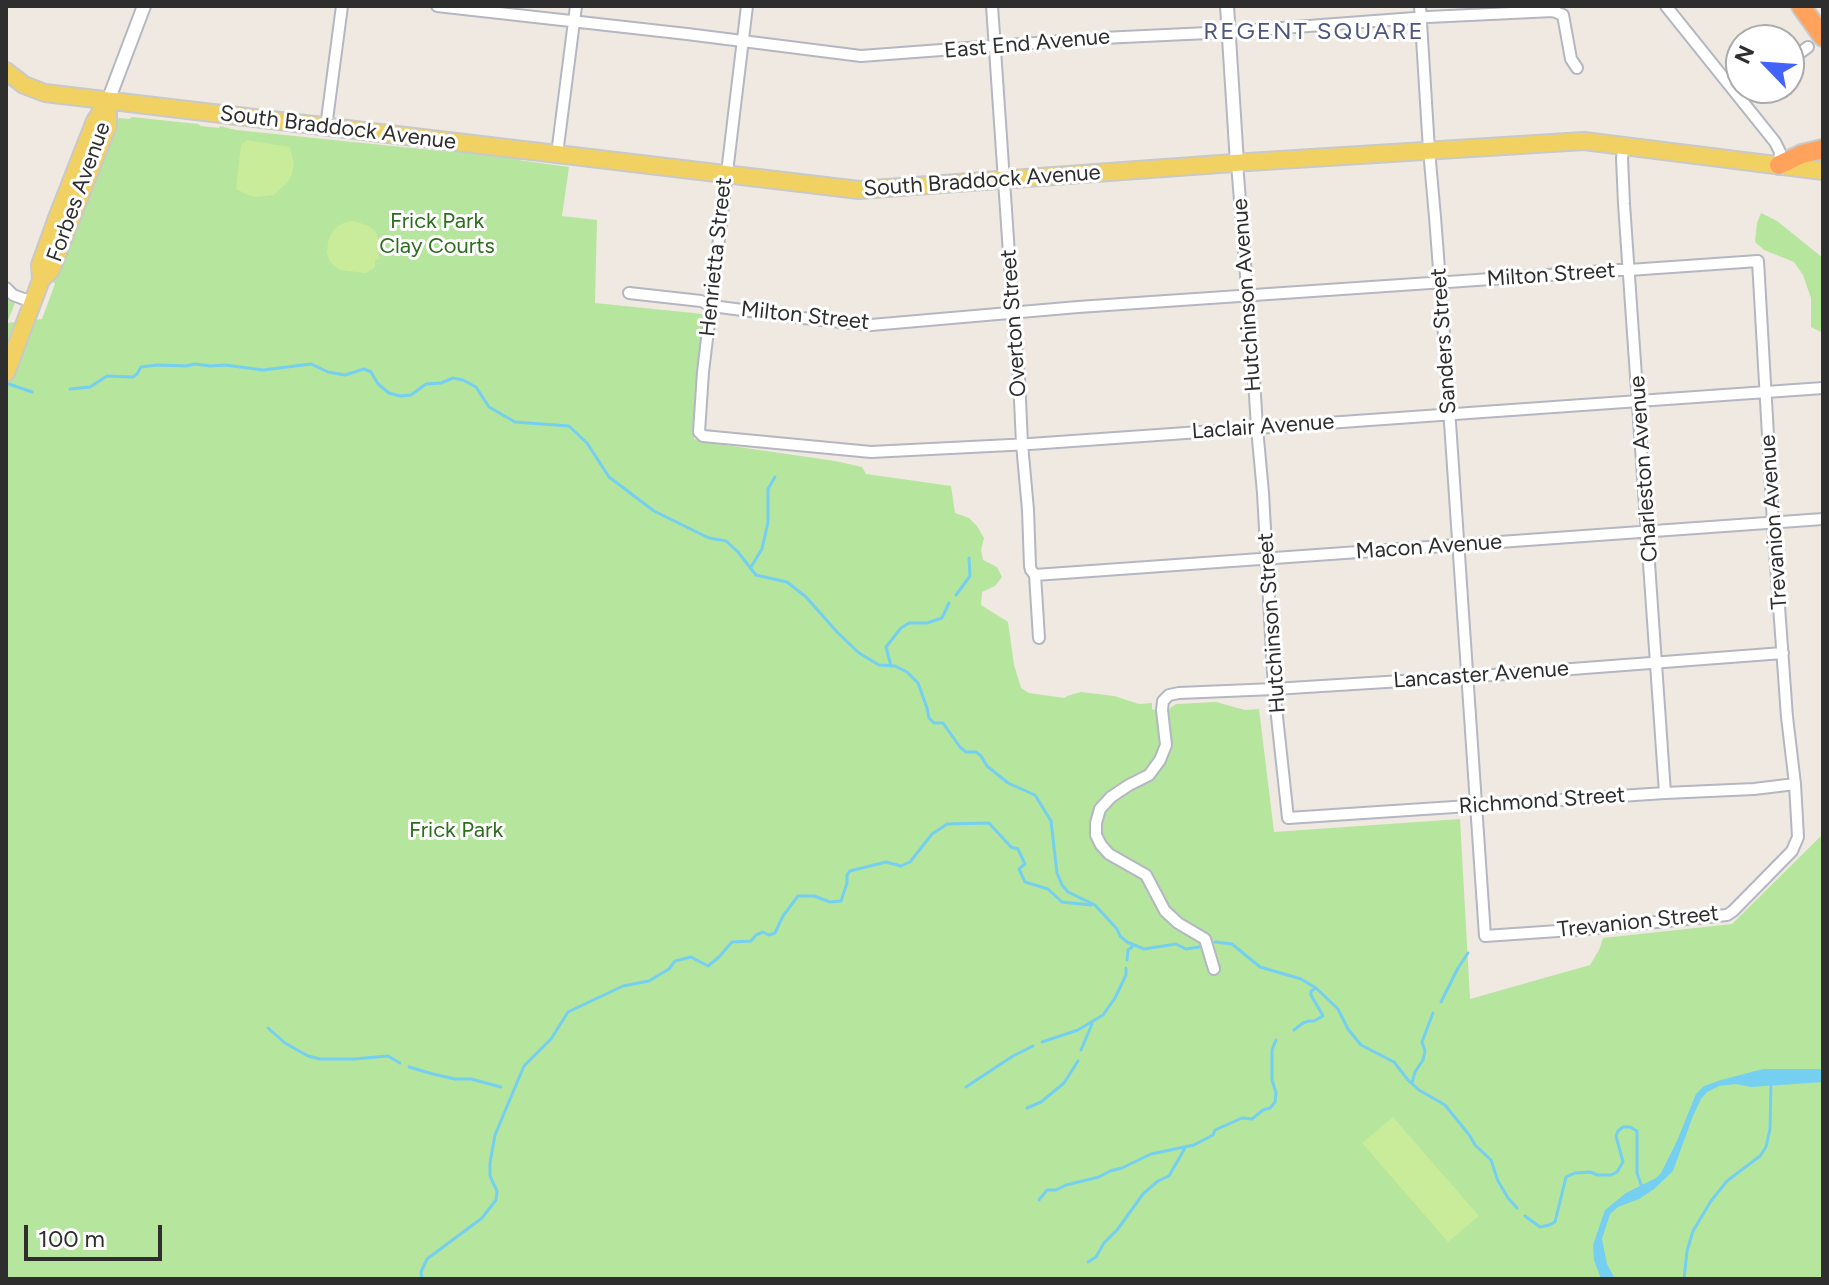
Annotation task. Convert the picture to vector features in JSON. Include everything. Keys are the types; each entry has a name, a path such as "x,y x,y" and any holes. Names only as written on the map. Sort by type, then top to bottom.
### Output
{"highway":[{"path":"1801,6 1815,42"},
{"path":"1779,165 1802,154 1823,149"}],"main road":[{"name":"South Braddock Avenue","path":"6,71 24,85 65,96 859,190 1584,141 1823,171"},
{"path":"65,96 89,110 95,121"},
{"name":"Forbes Avenue","path":"41,280 40,265 95,121 108,101"},
{"name":"Forbes Avenue","path":"6,373 41,280 51,270 108,125 108,101"}],"street":[{"name":"Forbes Avenue","path":"108,101 144,6"},
{"path":"326,127 342,6"},
{"name":"East End Avenue","path":"437,6 861,56 1553,11 1563,15 1571,59 1577,68"},
{"path":"557,154 576,6"},
{"name":"Henrietta Street","path":"703,436 699,432 725,174 747,6"},
{"name":"Overton Street","path":"992,6 1030,572 1039,638"},
{"path":"1227,6 1237,163"},
{"name":"Sanders Street","path":"1420,6 1485,936"},
{"path":"1666,6 1725,78"},
{"path":"1746,104 1779,148 1779,165"},
{"name":"Charleston Avenue","path":"1624,146 1624,204 1665,793"},
{"name":"Hutchinson Avenue","path":"1237,163 1257,428"},
{"name":"Milton Street","path":"629,293 871,325 1078,307 1758,261"},
{"name":"Trevanion Avenue","path":"1758,261 1773,523 1795,784"},
{"path":"6,288 31,306"},
{"name":"Laclair Avenue","path":"703,436 858,452 1022,444 1823,388"},
{"name":"Hutchinson Street","path":"1257,428 1274,689 1288,818"},
{"name":"Macon Avenue","path":"1030,572 1823,519"},
{"name":"Lancaster Avenue","path":"1214,969 1205,939 1165,911 1146,875 1109,854 1096,835 1100,809 1111,797 1149,775 1160,760 1166,745 1163,701 1169,695 1783,653"},
{"name":"Richmond Street","path":"1288,818 1795,784"},
{"name":"Trevanion Street","path":"1485,936 1727,915 1796,844 1795,784"}],"green space":[{"name":"Frick Park","path":"119,118 451,152 410,146 446,149 533,159 518,160 569,167 562,216 597,220 595,303 703,314 694,439 835,461 862,467 866,474 951,486 955,513 969,518 977,526 984,538 981,550 983,560 997,567 1002,577 995,586 982,592 981,605 1008,622 1014,665 1021,688 1029,693 1065,698 1081,692 1114,696 1139,704 1152,703 1154,710 1169,710 1176,704 1216,702 1245,710 1259,709 1274,832 1460,819 1470,999 1590,965 1603,938 1732,924 1823,834 1823,1279 6,1279 6,300 15,303 7,323 42,319 55,284 53,282 115,122"},
{"path":"247,140 290,147 294,164 292,174 274,195 256,197 236,189 241,145"},
{"path":"1761,213 1777,221 1823,258 1823,333 1811,327 1811,298 1803,275 1794,262 1764,250 1755,242"},
{"path":"354,221 369,226 379,239 379,259 375,260 375,267 366,273 340,270 330,262 327,253 331,234 338,226"},
{"path":"1393,1117 1479,1216 1448,1242 1362,1143"}],"water":[{"path":"1763,1069 1823,1069 1823,1082 1751,1087 1735,1084 1719,1086 1707,1092 1693,1116 1673,1171 1654,1189 1610,1214 1602,1239 1607,1264 1615,1279 1601,1279 1594,1260 1593,1245 1605,1210 1626,1193 1661,1173 1696,1094 1704,1086"}],"waterway":[{"path":"70,389 90,387 107,376 133,377 141,367 157,365 225,365 263,370 311,364 345,375 364,369 371,372 378,384 389,393 400,396 411,395 426,384 453,378 463,380 476,387 489,407 515,422 569,426 587,443 609,477 654,511 709,538 726,541 756,575 787,582 806,597 859,653 879,665 895,666 907,672 918,683 929,718 934,723 943,723 960,747 966,752 976,752 987,766 1008,783 1035,795 1051,821 1057,873 1062,885 1068,892 1095,905 1127,942 1144,949 1176,944 1186,949 1199,947"},
{"path":"6,383 32,392"},
{"path":"751,567 762,549 768,522 768,489 775,477"},
{"path":"956,595 970,576 969,558"},
{"path":"891,666 886,647 901,628 909,623 927,623 942,618 949,603"},
{"path":"422,1279 421,1272 427,1259 482,1218 496,1200 497,1191 490,1176 495,1135 524,1066 551,1039 568,1012 623,986 649,981 669,969 675,961 691,957 708,966 732,942 751,941 763,932 769,935 775,933 798,896 841,901 850,871 886,862 901,866 910,862 932,834 947,824 989,823 1011,847 1018,849 1025,864 1019,869 1025,882 1048,889 1062,902 1091,905"},
{"path":"1215,942 1232,944 1260,967 1301,979 1316,988 1338,1009 1361,1045 1394,1062 1419,1090 1445,1105 1475,1145 1491,1160 1498,1181 1517,1208"},
{"path":"1127,960 1128,950 1132,947"},
{"path":"1441,1002 1468,953"},
{"path":"1042,1042 1078,1030 1103,1015 1115,998 1126,975 1126,968"},
{"path":"1294,1030 1323,1016 1311,995 1316,988"},
{"path":"1412,1083 1423,1060 1425,1051 1422,1042 1433,1013"},
{"path":"1081,1050 1092,1024"},
{"path":"268,1028 285,1043 308,1056 320,1059 388,1056 400,1063"},
{"path":"1039,1200 1047,1190 1099,1177 1151,1154 1194,1145 1213,1135 1215,1130 1242,1118 1252,1119 1270,1108 1275,1102 1276,1093 1272,1080 1272,1050 1276,1040"},
{"path":"966,1087 1033,1046"},
{"path":"1027,1108 1041,1102 1064,1083 1078,1061"},
{"path":"409,1067 501,1087"},
{"path":"1684,1279 1693,1231 1711,1201 1727,1181 1760,1156 1766,1147 1770,1129 1771,1085"},
{"path":"1525,1216 1540,1227 1549,1225 1555,1222 1566,1177 1575,1173 1611,1175 1617,1172 1623,1162 1616,1136 1623,1127 1637,1131 1637,1173 1643,1190"},
{"path":"1088,1262 1096,1257 1143,1194 1169,1176 1185,1148"}],"district":[{"name":"REGENT SQUARE","path":"1314,32"}],"park label":[{"name":"Frick Park Clay Courts","path":"437,234"}]}
